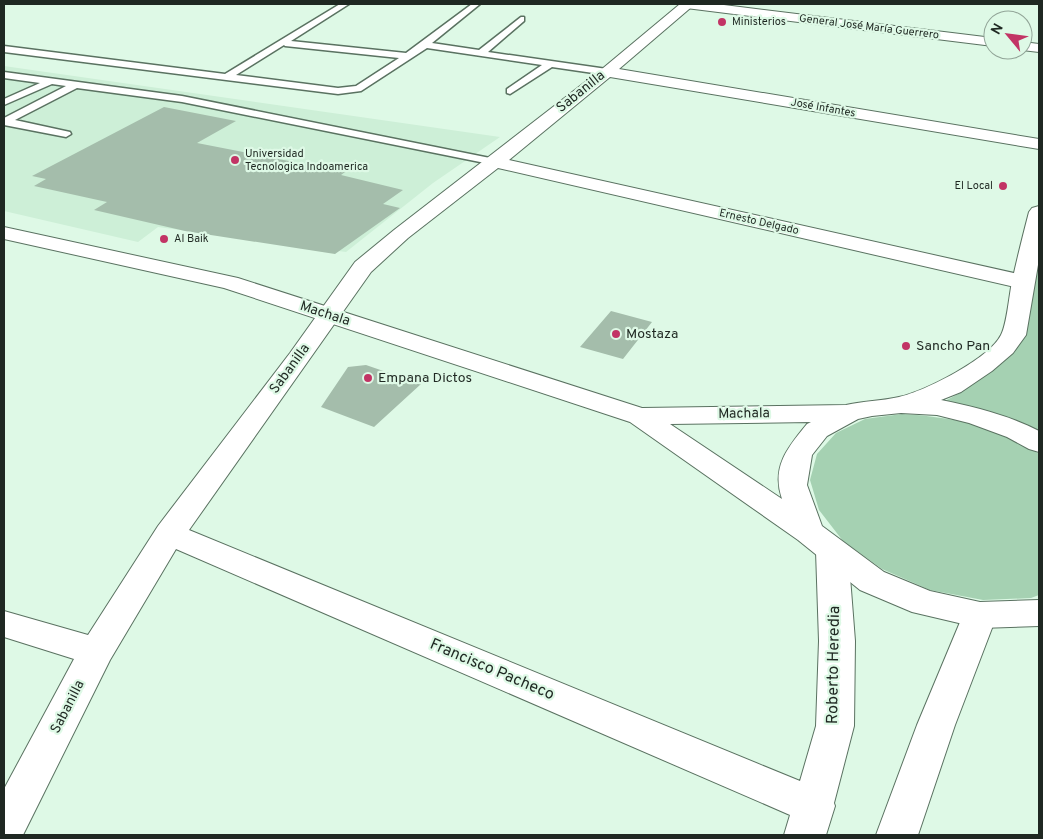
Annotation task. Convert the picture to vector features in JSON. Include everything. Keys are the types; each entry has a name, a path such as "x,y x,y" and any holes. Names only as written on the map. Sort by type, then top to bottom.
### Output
{"street":[{"name":"General José María Guerrero","path":"687,4 983,41"},
{"name":"Sabanilla","path":"4,830 96,652 169,534 299,358 363,267 400,234 496,162 607,72 687,4"},
{"name":"José Infantes","path":"607,72 1039,144"},
{"name":"Ernesto Delgado","path":"496,162 1023,282"},
{"path":"901,406 952,386 983,366 1004,348 1014,335 1023,282 1039,212"},
{"name":"Machala","path":"4,233 230,283 640,416 820,541 872,580 924,603 980,615 1039,613"},
{"path":"849,413 872,408 901,406 938,408 977,416 1017,431 1039,443"},
{"name":"Machala","path":"640,416 849,413"},
{"name":"Roberto Heredia","path":"810,821 834,726 837,641 820,541 792,485 798,454 817,430 849,413"},
{"name":"Francisco Pacheco","path":"169,534 810,821"},
{"path":"897,835 949,689 980,615"},
{"path":"4,624 96,652"}],"lane":[{"path":"227,77 285,43 345,4"},
{"path":"4,49 349,91 358,89 424,45 476,4"},
{"path":"481,53 520,19"},
{"path":"285,43 407,56"},
{"path":"424,45 607,72"},
{"path":"510,91 551,63"},
{"path":"4,75 182,99 496,162"},
{"path":"4,102 50,82"},
{"path":"4,121 76,85"},
{"path":"4,121 66,134"}],"shaded area":[{"name":"Universidad Tecnologica Indoamerica","path":"4,66 500,137 433,183 346,252 158,227 138,242 4,211"},
{"path":"1039,237 1039,436 1023,426 941,403 960,393 1016,345"},
{"path":"902,414 938,417 974,424 1007,436 1039,454 1039,595 1031,598 983,600 930,590 882,569 843,541 819,510 810,480 817,454 836,433 865,419"}],"building":[{"path":"164,107 236,121 197,143 345,172 341,175 403,190 383,204 400,208 335,254 185,231 94,210 107,202 34,186 46,179 32,176"},
{"name":"Mostaza","path":"611,311 652,322 623,359 580,347"},
{"path":"366,365 421,384 374,427 321,407 348,367"}],"place":[{"name":"Ministerios","path":"722,22"},
{"name":"Universidad Tecnologica Indoamerica","path":"235,160"},
{"name":"El Local","path":"1003,186"},
{"name":"Al Baik","path":"164,239"},
{"name":"Mostaza","path":"616,334"},
{"name":"Sancho Pan","path":"906,346"},
{"name":"Empana Dictos","path":"368,378"}]}
